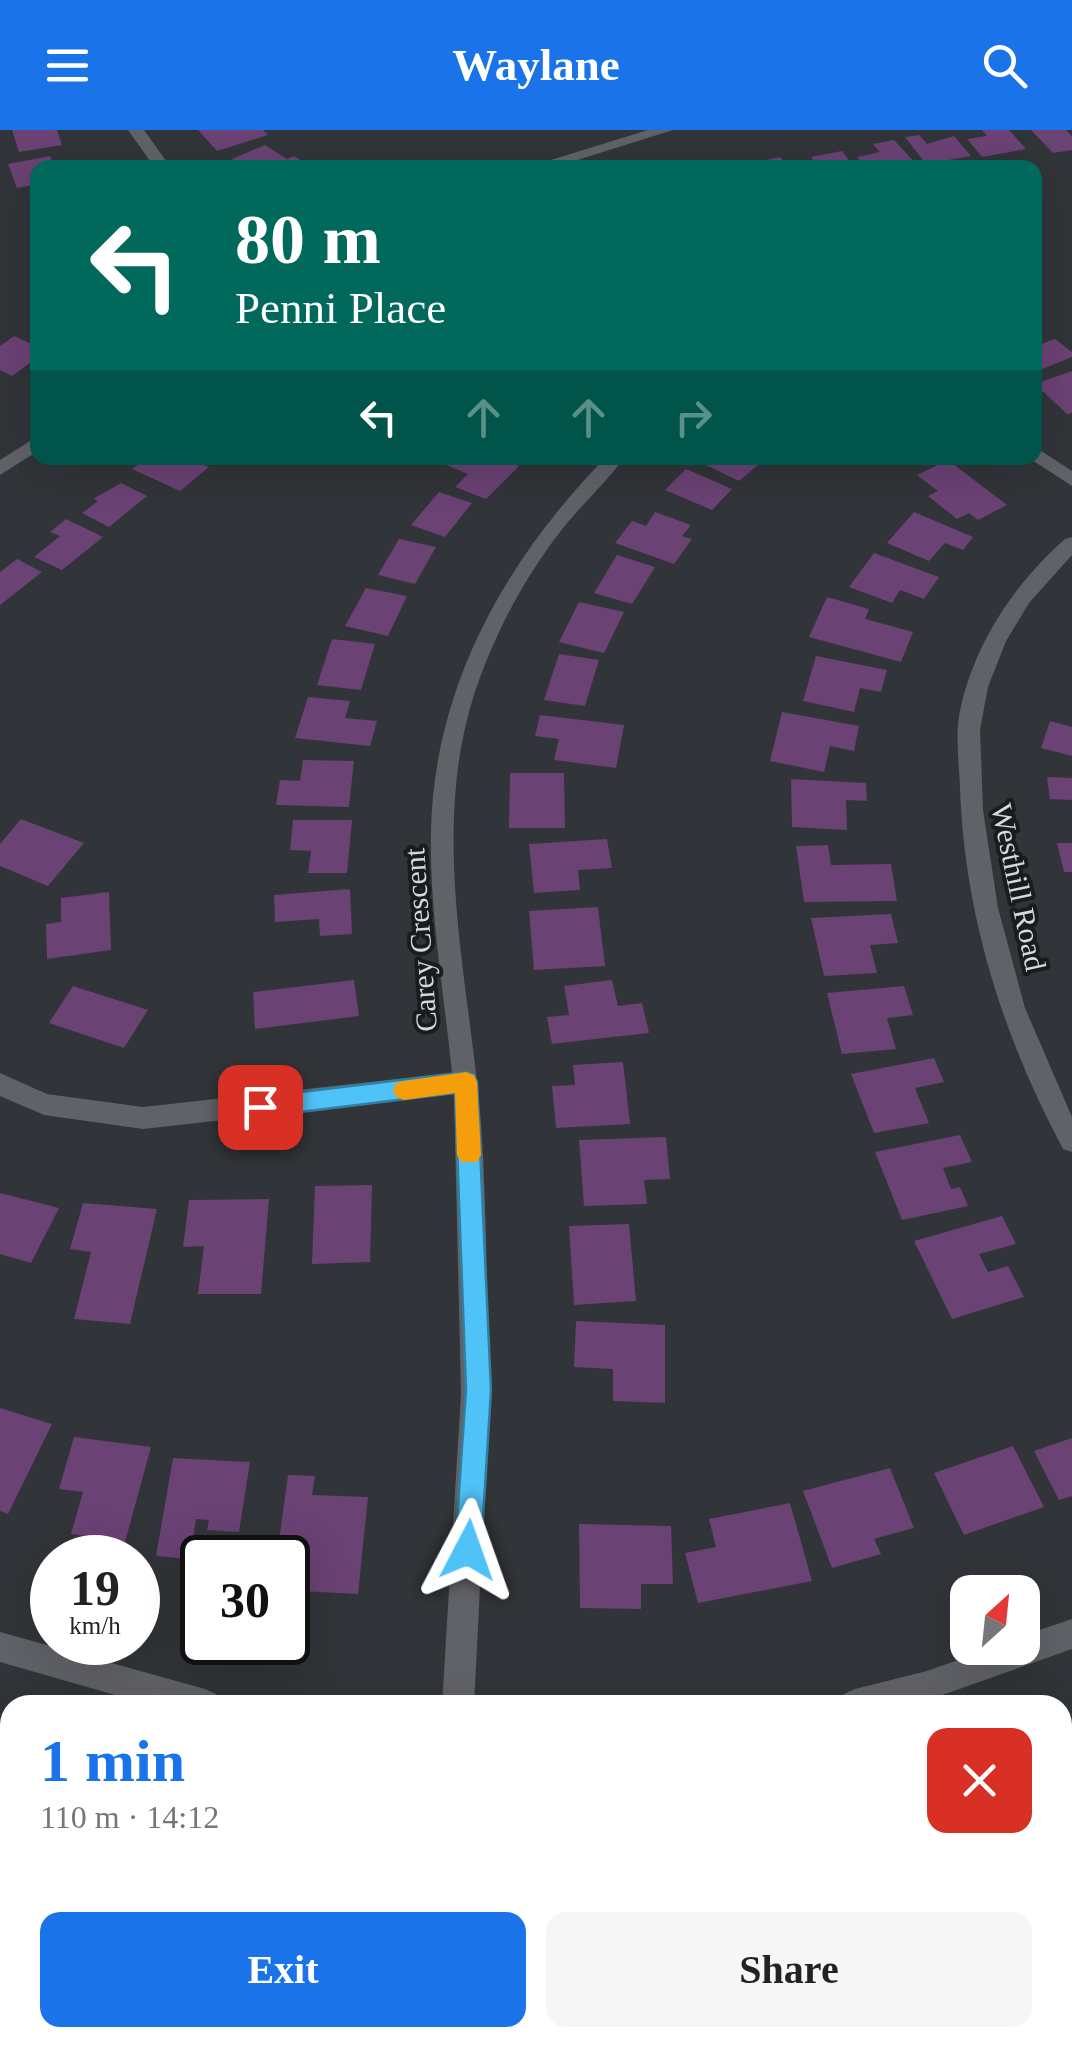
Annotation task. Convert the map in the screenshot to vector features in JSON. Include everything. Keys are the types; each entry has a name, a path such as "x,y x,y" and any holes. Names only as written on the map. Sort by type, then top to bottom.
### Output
{"street":[{"path":"136,130 157,160"},
{"path":"561,160 665,130"},
{"path":"0,469 30,448"},
{"path":"1042,459 1072,480"},
{"name":"Carey Crescent","path":"459,1695 478,1390 466,1082 447,931 444,793 459,717 481,647 515,582 551,528 609,465"},
{"name":"Westhill Road","path":"1072,544 1027,591 988,652 970,713 970,817 994,941 1042,1092 1072,1141"},
{"path":"0,1084 44,1104 142,1118 466,1082"},
{"path":"893,1695 1072,1634"},
{"path":"0,1647 170,1695"}],"building":[{"path":"12,130 57,130 62,145 19,152"},
{"path":"198,130 263,130 268,135 217,151"},
{"path":"982,130 1009,130 1026,149 982,157 967,139 987,136"},
{"path":"1031,130 1066,130 1072,136 1072,150 1053,153"},
{"path":"919,135 927,144 954,136 971,156 923,160 905,137"},
{"path":"894,140 912,160 859,160 857,157 880,152 873,144"},
{"path":"265,145 287,159 294,156 300,160 233,160"},
{"path":"842,151 849,160 813,160 811,157"},
{"path":"50,156 51,160 30,160 30,186 17,188 8,164"},
{"path":"14,336 30,343 30,363 12,376 0,370 0,346"},
{"path":"1055,339 1072,352 1072,357 1042,369 1042,344"},
{"path":"1072,371 1072,413 1067,414 1042,391 1042,382"},
{"path":"137,465 209,467 180,491 132,469"},
{"path":"446,465 519,466 486,499 455,487 468,474"},
{"path":"706,465 758,465 739,481"},
{"path":"938,465 955,465 1007,505 978,520 969,513 957,519 928,496 938,491 917,475"},
{"path":"686,469 732,489 712,510 665,490"},
{"path":"121,483 147,496 109,527 82,513 98,501 93,499"},
{"path":"439,492 472,503 445,537 411,525"},
{"path":"655,512 691,525 682,536 692,539 674,564 615,543 632,521 646,526"},
{"path":"914,512 973,537 963,550 945,543 929,561 887,543"},
{"path":"66,519 103,537 62,570 34,557 60,536 50,532"},
{"path":"399,539 436,547 415,584 378,575"},
{"path":"874,553 939,577 924,599 900,590 892,603 849,587"},
{"path":"617,555 655,567 632,604 594,593"},
{"path":"17,559 42,572 0,605 0,572"},
{"path":"366,588 407,596 388,636 345,626"},
{"path":"827,597 869,609 865,619 913,632 901,662 809,637"},
{"path":"579,602 624,612 604,653 559,642"},
{"path":"332,639 375,644 361,690 317,685"},
{"path":"559,654 599,660 585,706 544,700"},
{"path":"816,656 887,670 881,692 860,688 854,712 803,701"},
{"path":"308,697 350,701 345,718 377,721 370,746 295,738"},
{"path":"782,712 859,726 854,751 830,746 824,772 770,761"},
{"path":"540,715 624,725 616,768 554,760 559,739 535,736"},
{"path":"1050,721 1072,727 1072,756 1041,748"},
{"path":"303,760 354,761 349,807 276,805 280,780 300,781"},
{"path":"510,773 564,773 565,828 509,828"},
{"path":"1047,777 1072,778 1072,800 1050,799"},
{"path":"791,779 866,783 867,801 846,800 847,830 792,827"},
{"path":"21,819 84,843 48,886 0,866 0,844"},
{"path":"293,820 352,820 347,873 308,873 311,851 290,850"},
{"path":"607,839 612,868 578,870 580,890 534,893 529,844"},
{"path":"1057,843 1072,843 1072,872 1064,872"},
{"path":"828,845 831,865 891,864 897,901 804,902 796,846"},
{"path":"350,889 352,934 320,936 319,919 275,922 274,895"},
{"path":"109,892 111,950 47,959 46,924 61,922 61,898"},
{"path":"598,907 605,966 534,970 529,911"},
{"path":"891,914 898,943 870,945 877,973 824,976 811,918"},
{"path":"354,980 359,1016 255,1029 253,992"},
{"path":"612,980 618,1006 642,1003 649,1033 552,1044 547,1017 569,1015 564,986"},
{"path":"73,986 148,1010 124,1048 49,1023"},
{"path":"904,986 913,1015 887,1018 896,1049 842,1054 827,993"},
{"path":"934,1058 944,1082 915,1088 929,1123 874,1133 851,1074"},
{"path":"623,1062 630,1124 556,1128 552,1086 575,1085 573,1065"},
{"path":"960,1135 972,1162 943,1168 951,1189 960,1187 968,1206 902,1220 875,1152"},
{"path":"666,1137 670,1179 644,1180 647,1204 584,1206 579,1140"},
{"path":"372,1185 370,1262 312,1264 315,1186"},
{"path":"0,1193 59,1208 31,1263 0,1254"},
{"path":"269,1199 261,1294 198,1294 204,1246 183,1247 189,1200"},
{"path":"83,1203 157,1209 130,1324 74,1319 91,1252 70,1249"},
{"path":"1002,1216 1016,1244 979,1254 988,1272 1008,1266 1024,1297 952,1319 914,1241"},
{"path":"629,1224 636,1301 574,1305 569,1226"},
{"path":"576,1321 665,1325 665,1403 613,1401 613,1369 574,1367"},
{"path":"0,1408 52,1424 8,1514 0,1511"},
{"path":"74,1437 151,1447 127,1535 71,1534 83,1492 59,1489"},
{"path":"1072,1438 1072,1496 1059,1500 1034,1451"},
{"path":"1013,1446 1044,1507 964,1535 934,1473"},
{"path":"173,1458 250,1462 239,1532 207,1530 209,1520 196,1519 194,1535 180,1535 180,1558 160,1556 160,1535"},
{"path":"890,1468 914,1528 874,1539 881,1554 832,1568 803,1491"},
{"path":"288,1475 315,1476 312,1495 368,1497 358,1594 310,1591 310,1535 280,1535"},
{"path":"790,1503 812,1581 698,1603 685,1553 716,1547 709,1519"},
{"path":"579,1524 671,1526 673,1584 641,1584 641,1609 580,1608"}],"slow traffic":[{"path":"404,1090 466,1082 469,1155"}],"route":[{"path":"260,1107 466,1082 478,1390 468,1550"}]}
